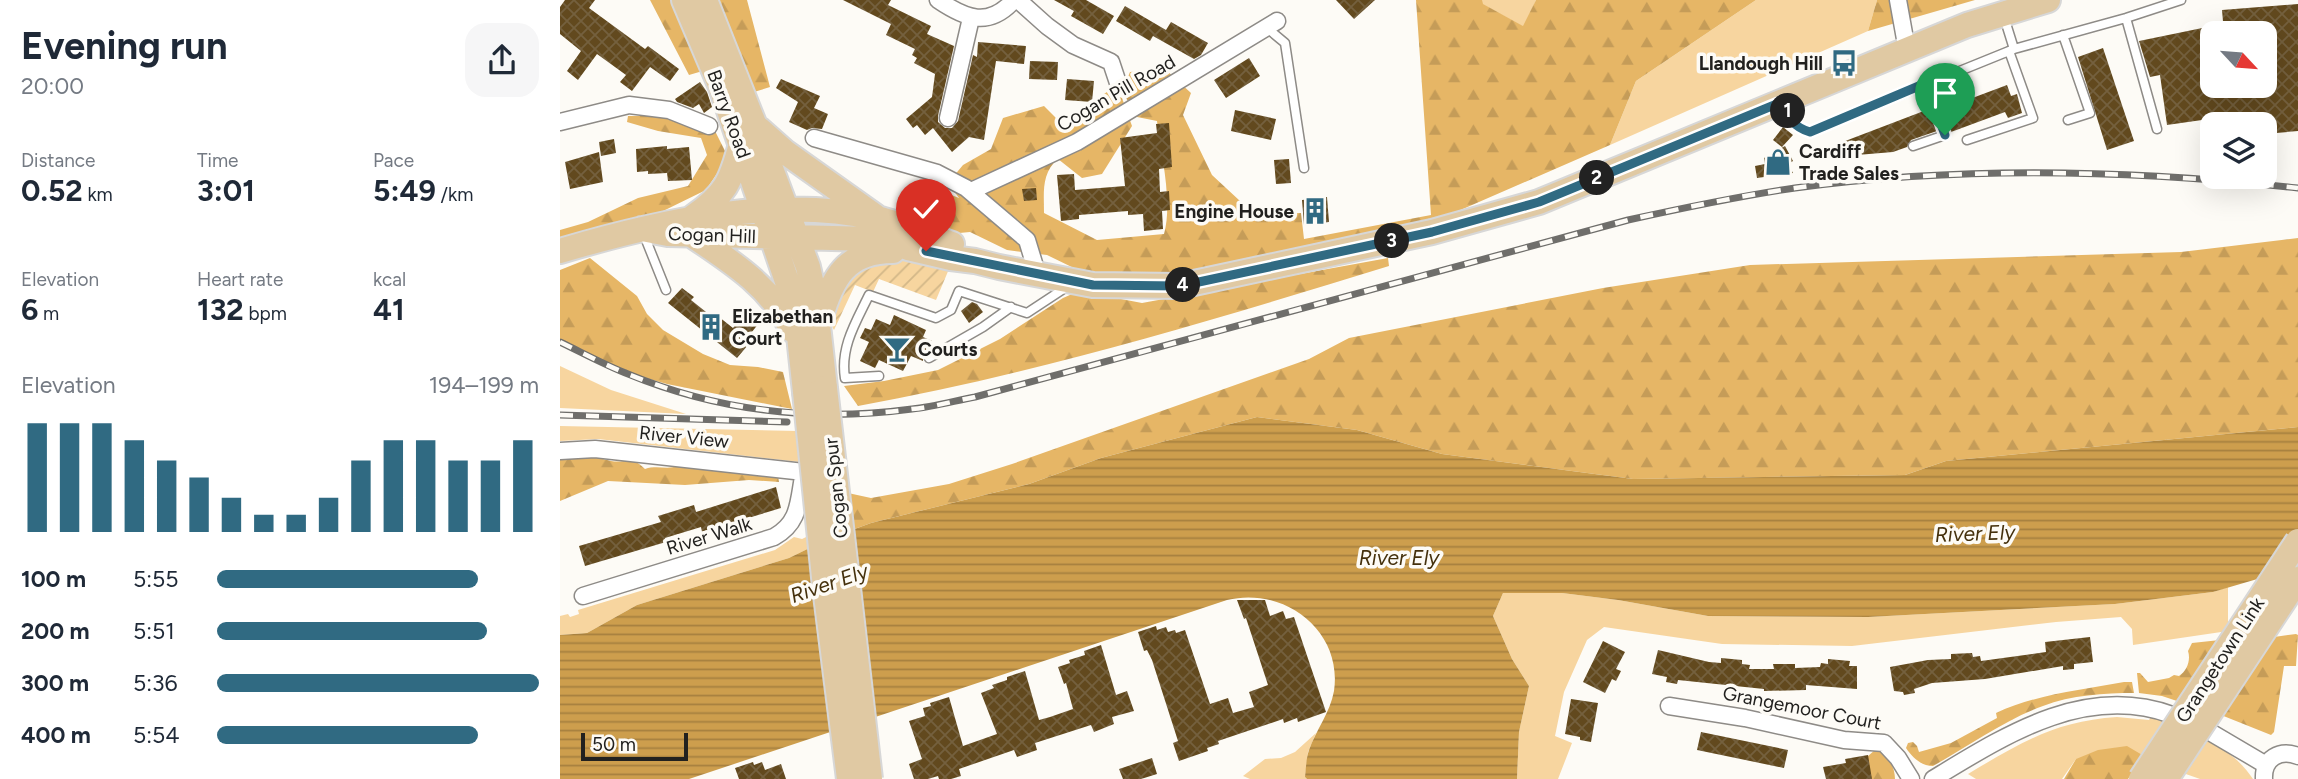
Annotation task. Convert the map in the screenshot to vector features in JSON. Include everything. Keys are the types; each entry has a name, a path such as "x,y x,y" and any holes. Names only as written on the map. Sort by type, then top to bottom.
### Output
{"main road":[{"name":"Barry Road","path":"684,0 721,87 748,135"},
{"name":"Barry Road","path":"705,0 780,225"},
{"path":"780,225 894,242 951,258 1093,285 1180,286 1432,232 1539,202 1967,25 2048,0"},
{"path":"799,346 783,313 762,288 691,226 727,186 748,135 785,152 878,219"},
{"path":"780,225 823,210 878,219 954,244 975,261"},
{"name":"Cogan Hill","path":"560,251 642,229 780,225"},
{"name":"Cogan Spur","path":"780,225 813,284 818,323 815,390 825,587 849,779"},
{"name":"Cogan Spur","path":"780,225 796,308 799,346 815,390 870,779"},
{"path":"818,323 834,282 854,260 868,252 892,252 908,248"},
{"name":"Grangetown Link","path":"2141,779 2298,541"},
{"name":"Grangetown Link","path":"2166,779 2298,579"}],"street":[{"path":"938,0 971,18 989,18 1005,10 1016,0 1073,45 1111,62 1118,83"},
{"path":"1898,0 1907,50"},
{"path":"948,118 971,18"},
{"name":"Cogan Pill Road","path":"971,191 1077,142 1272,24"},
{"path":"560,122 629,105 669,110 709,126"},
{"path":"814,138 937,173 971,191 1027,240 1037,273"},
{"name":"River View","path":"560,451 595,449 804,472"},
{"name":"River Walk","path":"583,596 774,537 790,527 804,472"},
{"path":"1933,779 2020,729 2063,712 2104,705 2140,707 2172,715"},
{"name":"Grangemoor Court","path":"1669,706 1745,718 1839,739 1884,743 1898,758 1911,779"},
{"path":"2210,732 2265,772 2276,755 2290,753 2298,756"}],"lane":[{"path":"1784,101 1791,120 1798,128 1810,132 2012,50 2180,0"},
{"path":"1967,140 2033,118 2003,14"},
{"path":"2126,18 2157,129"},
{"path":"1272,24 1284,43 1304,168"},
{"path":"2063,35 2090,113 2068,120"},
{"path":"1913,146 1945,135 1926,83"},
{"path":"642,229 666,290"},
{"path":"879,376 845,378 845,347 869,295 936,318 951,310 959,291 1027,313 1077,281"},
{"path":"929,358 983,327 1011,307"}],"shaded area":[{"path":"1482,0 1536,0 1524,27 1482,4"},
{"path":"1756,0 1877,0 1868,31 1610,145 1636,81"},
{"path":"898,259 949,269 936,300 879,279 873,292 855,285 834,330 831,324 833,314 853,277 867,267"},
{"path":"560,366 611,390 686,414 560,408"},
{"path":"560,426 797,431 800,462 598,439 560,441"},
{"path":"829,526 830,538 789,558 637,605 587,633 560,635 560,616 568,614 570,617 579,614 578,610 775,550 794,537 802,539"},
{"path":"2228,587 2228,631 2133,645 2132,629 2121,617 1852,646 1722,644 1604,627 1587,640 1564,692 1555,736 1572,743 1558,779 1517,779 1519,732 1529,686 1512,659 1493,616 1503,593 1562,593 1708,616 1868,617 2115,604 2213,592"},
{"path":"2117,717 2149,720 2151,717 2167,722 2144,756 2076,759 2062,779 1976,779 1968,774 2039,735 2075,723"},
{"path":"1316,733 1308,752 1307,779 1250,779 1243,776 1265,759 1281,758 1295,752"},
{"path":"2206,739 2232,756 2253,779 2200,779 2183,773"}],"green space":[{"path":"650,0 678,0 706,70 689,75"},
{"path":"712,0 747,0 770,87 754,92"},
{"path":"1416,0 1482,0 1483,4 1523,26 1536,0 1756,0 1636,81 1610,145 1433,222 1276,260 1136,279 1082,272 1047,255 1007,250 970,232 938,235 918,202 929,186 959,198 948,183 963,165 991,149 1003,118 1044,106 1067,129 1074,113 1107,92 1122,98 1132,126 1102,174 1082,178 1058,159 1046,177 1044,213 1097,240 1164,234 1167,193 1157,121 1137,117 1122,91 1130,72 1165,69 1191,93 1183,115 1212,175 1254,214 1301,213 1304,239 1431,215"},
{"path":"1877,0 1975,0 1868,31"},
{"path":"628,116 670,116 711,123 728,157 706,190 659,213 560,239 560,230 588,222 638,198 688,186 707,155 701,138 658,131 627,122"},
{"path":"2298,238 2298,427 1946,461 1905,475 1633,479 1442,454 1357,430 1257,417 1101,458 1029,484 871,523 830,538 825,488 871,498 949,484 1309,359 1349,338 1603,288 1750,265 2181,252"},
{"path":"590,258 637,296 647,314 663,330 703,354 730,365 783,372 792,409 667,384 603,366 560,341 560,270"},
{"path":"1388,258 1389,266 1126,344 993,378 858,406 844,386 938,370 1000,339 1063,298 1079,291 1142,303"},
{"path":"587,456 616,462 632,461 645,469 678,466 778,476 779,482 749,480 685,485 608,481 560,501 560,459"},
{"path":"2296,634 2296,666 2284,666 2274,732 2271,735 2221,715 2274,637"},
{"path":"2220,640 2180,702 2139,693 2137,673 2148,682 2179,676 2188,665 2188,651 2192,643"},
{"path":"2132,682 2134,693 2088,695 2043,706 2001,726 1933,766 1917,760 1906,748 1908,743 1913,742 1919,752 1951,743 1997,718 1996,713 2027,701"},
{"path":"2127,746 2144,756 2128,779 2064,779 2076,759 2098,750"},
{"path":"1876,749 1890,761 1895,779 1871,779 1867,757"}],"water":[{"name":"River Ely","path":"1257,417 1357,430 1442,454 1633,479 1905,475 1946,461 2298,427 2298,567 2213,592 2115,604 1868,617 1708,616 1562,593 1503,593 1493,616 1512,659 1529,686 1519,732 1517,779 1307,779 1305,777 1309,750 1334,691 1334,669 1329,649 1319,632 1305,617 1269,600 1248,597 1227,600 689,779 560,779 560,635 587,633 637,605 789,558 830,538 871,523 1029,484 1101,458"}],"building":[{"path":"565,0 595,0 589,8 645,49 648,46 679,69 670,81 650,67 632,91 620,82 626,75 597,54 578,80 567,71 581,51 560,34 560,7"},
{"path":"843,0 891,0 888,5 931,26 927,34 954,46 938,116 938,122 945,128 952,128 958,121 973,55 977,57 978,42 1026,46 1024,64 996,61 984,140 969,137 952,152 933,128 925,135 917,125 913,128 906,119 932,97 935,74 914,63 917,58 912,55 915,49 886,35 891,24"},
{"path":"1054,0 1086,0 1114,16 1103,34 1071,16 1074,11"},
{"path":"1336,0 1375,0 1354,19"},
{"path":"2298,4 2298,131 2277,133 2277,112 2200,112 2200,120 2167,125 2160,75 2150,77 2139,41 2200,28 2200,98 2277,98 2277,21 2223,21 2222,10"},
{"path":"1125,6 1166,30 1171,22 1208,43 1201,55 1194,59 1153,36 1150,41 1116,21"},
{"path":"2103,48 2134,141 2107,150 2078,57"},
{"path":"1249,58 1260,76 1226,98 1214,80"},
{"path":"1030,61 1058,62 1057,80 1029,79"},
{"path":"781,79 820,96 814,108 828,114 822,129 807,130 789,122 798,102 776,88"},
{"path":"1067,79 1094,81 1092,102 1065,100"},
{"path":"700,82 712,107 704,113 699,104 693,108 675,99"},
{"path":"2007,85 2011,96 2017,94 2022,113 2008,118 2005,112 1951,132 1943,109"},
{"path":"1929,109 1937,131 1911,140 1907,147 1893,152 1845,156 1840,143"},
{"path":"1235,110 1276,119 1271,140 1231,131"},
{"path":"1169,123 1172,167 1159,169 1160,192 1169,191 1170,210 1162,211 1163,229 1144,231 1143,214 1128,215 1128,211 1079,215 1079,219 1061,221 1057,175 1074,174 1075,190 1125,186 1120,138 1157,133 1156,124"},
{"path":"1783,127 1793,135 1782,147 1773,140"},
{"path":"614,139 616,153 601,156 599,142"},
{"path":"667,146 667,149 689,147 692,180 668,181 667,173 637,172 636,149"},
{"name":"Cardiff Trade Sales","path":"1785,146 1793,161 1788,164 1793,173 1757,178 1755,166 1765,164 1764,158"},
{"path":"599,152 603,182 570,189 565,162"},
{"path":"1289,159 1291,183 1276,184 1274,160"},
{"path":"1036,188 1037,200 1024,201 1022,189"},
{"name":"Engine House","path":"1327,197 1329,222 1304,225 1302,200"},
{"name":"Elizabethan Court","path":"682,288 694,297 691,300 711,316 714,313 733,328 745,312 759,323 744,342 748,345 737,358 668,303"},
{"path":"972,302 983,312 969,323 961,311"},
{"name":"Courts","path":"894,315 926,330 923,337 932,341 923,355 923,361 911,356 903,371 879,360 875,368 860,361 869,342 860,338 865,328 871,330 876,319 890,325"},
{"path":"776,487 781,508 702,532 701,527 665,538 666,542 585,566 579,546 661,522 658,516 694,505 696,512"},
{"path":"1237,600 1265,600 1270,616 1283,611 1286,619 1294,617 1326,712 1298,722 1297,718 1284,723 1283,719 1218,741 1219,744 1207,748 1208,751 1179,761 1173,743 1178,741 1152,660 1147,650 1144,651 1138,632 1156,626 1157,630 1166,627 1168,632 1185,630 1210,704 1228,698 1233,713 1254,707 1249,692 1268,685 1246,618 1244,619"},
{"path":"2090,637 2093,662 2074,664 2074,669 2063,670 2063,666 1985,679 1932,683 1914,689 1915,693 1904,695 1903,692 1894,691 1890,667 1951,659 1951,654 1972,653 1973,657 1980,656 1981,661 2046,652 2045,642"},
{"path":"1603,641 1625,652 1616,669 1621,671 1616,681 1612,679 1605,693 1583,682"},
{"path":"1101,645 1116,695 1127,691 1134,711 1112,717 1114,724 1094,732 1091,725 1035,743 1037,750 1017,757 1014,750 959,769 961,776 951,779 939,779 938,776 914,779 909,764 922,759 909,721 925,716 923,708 949,697 963,746 997,734 981,693 994,688 992,685 1007,680 1007,677 1025,671 1039,720 1073,709 1066,683 1064,684 1058,667 1085,655 1084,651"},
{"path":"1658,650 1709,662 1721,663 1721,658 1742,660 1742,664 1750,665 1749,669 1774,669 1773,664 1795,664 1795,668 1820,667 1821,663 1828,664 1828,659 1850,661 1849,666 1857,666 1857,689 1806,685 1806,690 1764,691 1678,680 1677,684 1666,682 1667,677 1652,674"},
{"path":"1571,699 1598,703 1591,742 1565,734"},
{"path":"1701,732 1788,750 1784,768 1697,750"},
{"path":"1868,755 1872,779 1826,779 1823,767"},
{"path":"1152,758 1157,774 1141,779 1123,779 1119,769"},
{"path":"753,762 754,765 762,762 765,770 781,764 786,779 739,779 735,768"}],"railway":[{"path":"560,342 602,363 662,387 732,405 803,413 876,413 928,407 975,397 1628,220 1774,191 1919,176 2046,173 2174,177 2298,188"},
{"path":"560,415 787,422"}],"place":[{"name":"Llandough Hill","path":"1844,63"},
{"name":"Cardiff Trade Sales","path":"1778,162"},
{"name":"Engine House","path":"1315,211"},
{"name":"Elizabethan Court","path":"711,327"},
{"name":"Courts","path":"897,349"}],"route":[{"path":"926,251 1093,285 1180,286 1432,232 1539,202 1784,101 1791,120 1798,128 1810,132 1926,83 1945,135"}]}
